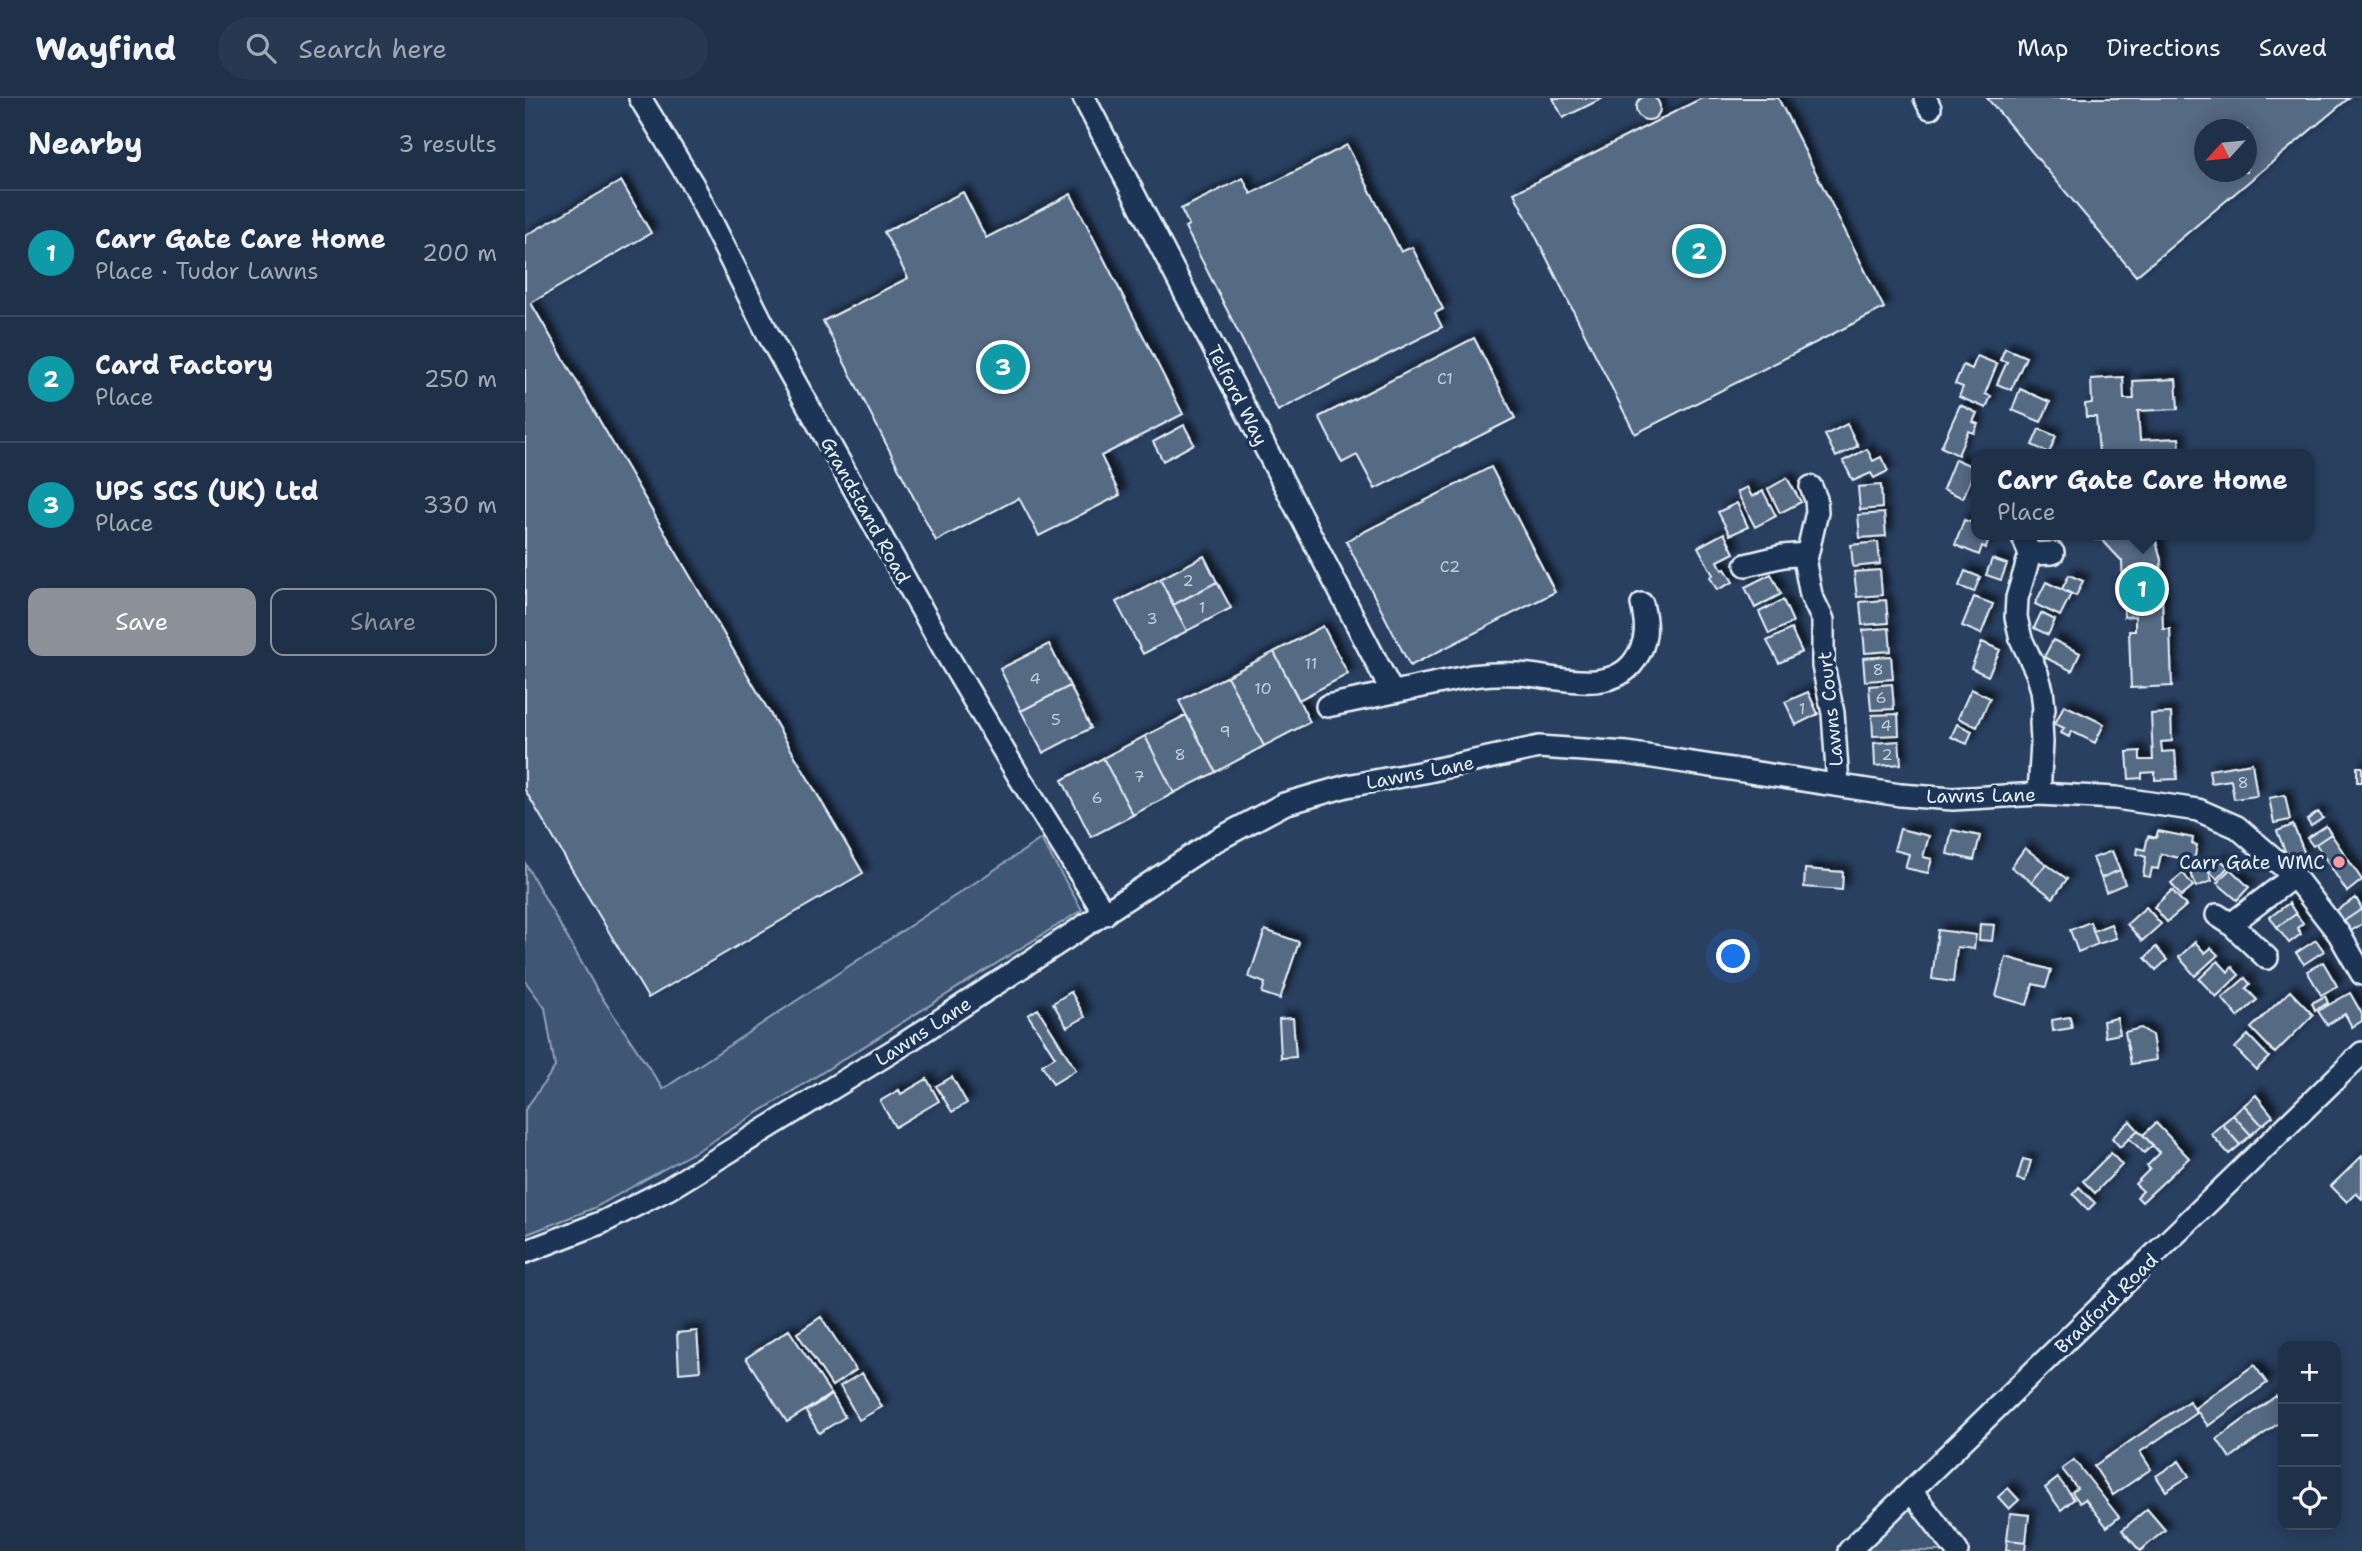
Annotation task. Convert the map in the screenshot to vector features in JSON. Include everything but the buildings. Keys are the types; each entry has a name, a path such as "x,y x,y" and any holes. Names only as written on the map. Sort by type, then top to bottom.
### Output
{"street":[{"name":"Grandstand Road","path":"641,98 693,186 768,334 950,660 1105,914"},
{"name":"Telford Way","path":"1084,98 1392,692"},
{"name":"Lawns Court","path":"1811,487 1817,512 1806,554 1806,578 1823,620 1823,666 1833,713 1838,785"},
{"path":"2039,794 2041,722 2044,709 2037,673 2021,639 2016,617 2017,598 2026,545 2053,553"},
{"path":"1746,565 1783,556 1806,554"},
{"path":"1327,706 1494,673 1584,681 1602,681 1618,676 1632,666 1640,653 1646,622 1642,604"},
{"name":"Lawns Lane","path":"525,1252 603,1222 668,1189 896,1049 1213,842 1284,804 1347,786 1539,747 1627,753 1899,794 1953,799 2039,794 2116,798 2198,810 2237,827 2294,876 2339,934 2362,974"},
{"path":"2267,958 2224,920 2294,876"},
{"name":"Bradford Road","path":"1849,1551 2362,1053"},
{"path":"1911,1491 1954,1550"}],"shaded area":[{"path":"1041,839 1082,910 700,1149 594,1208 525,1235 525,1110 555,1067 545,1008 525,981 525,863 597,990 663,1089"},
{"path":"1911,1491 1951,1551 1849,1551"}],"place":[{"name":"Card Factory","path":"1699,251"},
{"name":"UPS SCS (UK) Ltd","path":"1003,367"},
{"name":"Carr Gate Care Home","path":"2142,589"},
{"name":"Carr Gate WMC","path":"2339,862"}]}
